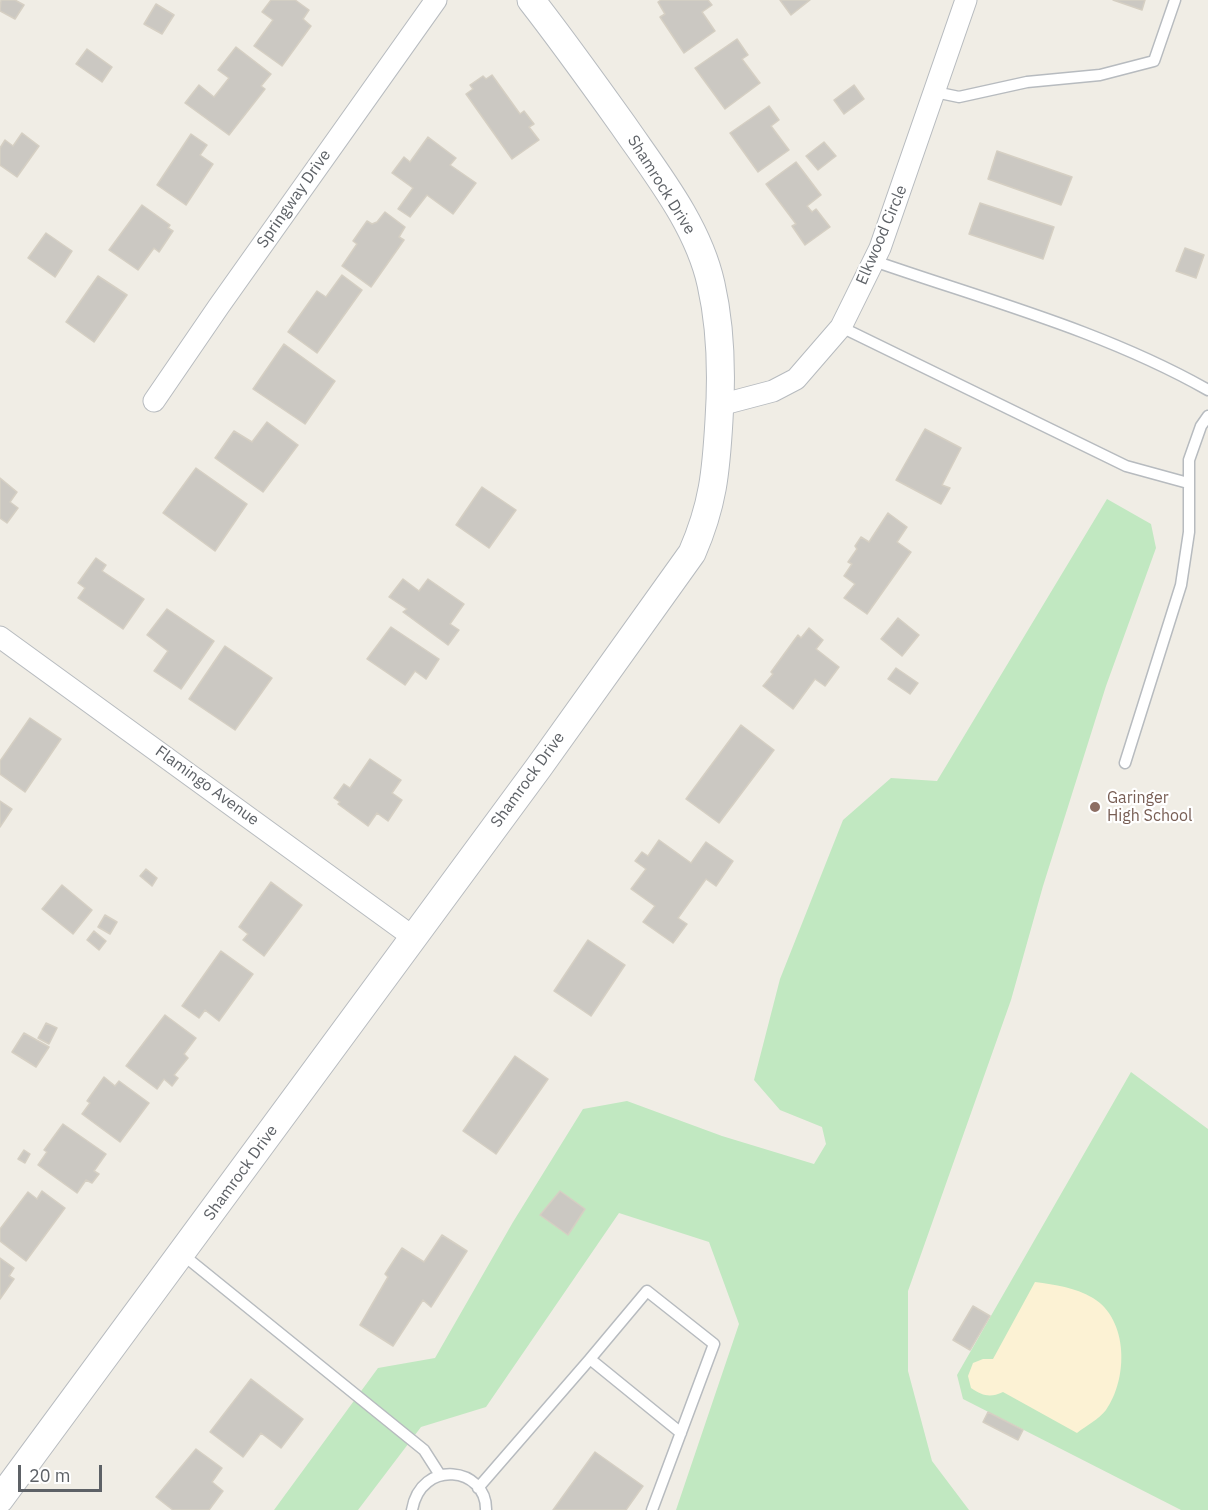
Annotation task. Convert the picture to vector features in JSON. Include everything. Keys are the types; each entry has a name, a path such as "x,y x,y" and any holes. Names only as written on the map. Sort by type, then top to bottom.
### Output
{"street":[{"name":"Springway Drive","path":"154,400 225,296 436,0"},
{"name":"Shamrock Drive","path":"2,1492 182,1254 692,553 706,521 716,481 720,405 718,330 711,282 696,241 666,187 531,0"},
{"name":"Elkwood Circle","path":"720,405 773,391 796,379 842,327 874,261 892,216 966,0"},
{"name":"Flamingo Avenue","path":"0,638 413,937"}],"lane":[{"path":"935,92 959,97 1027,81 1100,75 1154,61 1175,0"},
{"path":"874,261 1115,344 1166,366 1208,390"},
{"path":"842,327 1126,466 1188,483"},
{"path":"1125,763 1181,585 1189,532 1189,460 1201,426 1208,416"},
{"path":"182,1254 423,1450 440,1475"},
{"path":"478,1488 647,1291 714,1344 652,1510"},
{"path":"590,1359 681,1433"},
{"path":"412,1510 414,1498 420,1488 440,1475 453,1473 465,1477 478,1488 486,1510"}],"green space":[{"path":"1107,499 1151,524 1156,548 1106,686 1043,886 1011,1000 908,1291 908,1371 932,1461 969,1510 676,1510 739,1324 709,1242 619,1213 486,1407 421,1427 358,1510 274,1510 378,1368 435,1358 513,1222 583,1109 627,1101 722,1136 814,1164 826,1144 822,1127 780,1110 754,1080 780,979 843,820 891,778 937,781"},
{"path":"1131,1072 1208,1129 1208,1510 1181,1510 963,1399 957,1375"}],"sand":[{"path":"1035,1282 1058,1285 1093,1298 1105,1308 1119,1335 1121,1367 1113,1397 1103,1413 1077,1433 1003,1392 987,1395 971,1388 968,1376 973,1363 983,1359 993,1359"}],"building":[{"path":"1,0 15,0 24,5 15,19 0,11"},
{"path":"271,0 295,0 309,10 303,19 311,26 282,66 254,46 273,20 262,12"},
{"path":"661,0 708,0 712,5 702,12 715,31 684,53 660,17 665,14 658,2"},
{"path":"780,0 810,0 791,15"},
{"path":"1113,0 1145,0 1142,10"},
{"path":"156,4 174,15 162,34 144,24"},
{"path":"737,39 748,55 742,59 760,83 725,109 695,68"},
{"path":"236,47 271,74 261,86 265,89 229,135 185,103 199,85 214,97 229,78 218,70"},
{"path":"87,49 112,67 102,82 76,64"},
{"path":"492,75 520,114 524,111 534,124 529,127 539,140 512,159 466,94 473,89 470,85 483,76 486,79"},
{"path":"854,85 864,99 844,114 834,100"},
{"path":"769,106 779,120 771,126 789,150 758,172 730,133"},
{"path":"22,133 39,146 17,177 0,165 0,148 5,140 13,146"},
{"path":"191,134 207,145 200,155 213,164 186,205 157,185"},
{"path":"428,137 456,158 450,165 476,183 453,214 427,195 410,217 398,209 413,188 392,173 404,157 410,162"},
{"path":"824,142 836,156 818,170 806,156"},
{"path":"997,151 1072,177 1061,205 988,179"},
{"path":"796,162 821,195 807,206 812,212 816,209 830,227 805,245 792,226 796,224 766,184"},
{"path":"980,203 1054,227 1043,259 969,234"},
{"path":"142,205 170,225 168,228 173,231 159,252 154,248 138,270 109,250"},
{"path":"385,212 405,227 399,237 404,240 371,287 342,266 357,244 353,241 367,221 372,224 377,222"},
{"path":"46,233 72,251 55,277 28,258"},
{"path":"1185,248 1204,255 1196,278 1176,271"},
{"path":"342,275 362,290 317,353 288,332 317,291 326,297"},
{"path":"98,276 127,295 94,342 66,322"},
{"path":"284,344 335,381 305,424 253,389"},
{"path":"267,422 298,445 263,492 215,458 234,431 252,442"},
{"path":"925,429 961,448 942,485 950,488 941,504 896,480"},
{"path":"196,468 247,504 215,551 163,513"},
{"path":"0,478 17,492 10,502 18,508 7,523 0,518"},
{"path":"482,487 516,510 489,548 456,525"},
{"path":"888,513 907,527 897,542 911,552 867,614 844,598 855,584 844,576 852,564 848,562 857,549 855,546 861,537 869,542"},
{"path":"96,558 106,565 102,571 144,599 123,629 78,598 85,588 78,583"},
{"path":"403,579 419,591 428,579 464,604 450,624 459,630 448,645 403,612 407,609 389,597"},
{"path":"167,609 214,641 181,689 154,671 168,651 147,635"},
{"path":"898,618 919,635 902,656 881,639"},
{"path":"391,627 439,659 426,679 415,671 405,685 367,659"},
{"path":"809,628 823,640 816,649 839,667 825,686 815,679 793,709 763,686 798,635 801,638"},
{"path":"225,646 272,678 235,730 189,699"},
{"path":"896,668 918,683 910,694 888,679"},
{"path":"30,718 61,739 25,792 0,774 0,761"},
{"path":"741,725 774,750 719,823 686,799"},
{"path":"370,759 401,780 392,793 402,800 388,821 377,813 368,826 338,804 340,802 334,798 344,784 350,788"},
{"path":"0,801 12,809 0,827"},
{"path":"659,840 691,863 706,842 733,861 716,886 706,879 678,918 687,924 673,943 643,922 655,906 631,889 646,869 635,861 642,852 648,856"},
{"path":"146,869 157,878 152,886 140,876"},
{"path":"271,882 302,905 264,956 243,940 248,934 239,927"},
{"path":"62,885 92,910 73,934 42,909"},
{"path":"105,915 117,922 110,934 98,927"},
{"path":"94,931 106,941 99,950 87,940"},
{"path":"588,940 625,965 591,1016 554,991"},
{"path":"221,951 253,974 219,1021 205,1010 199,1018 182,1006"},
{"path":"165,1015 196,1038 184,1054 188,1058 174,1075 178,1078 172,1086 164,1079 157,1089 126,1066"},
{"path":"46,1023 57,1028 49,1044 38,1038"},
{"path":"24,1033 49,1047 36,1067 12,1052"},
{"path":"515,1056 548,1079 496,1154 463,1131"},
{"path":"104,1077 115,1086 119,1081 149,1103 120,1142 82,1114 90,1103 87,1101"},
{"path":"63,1124 106,1154 94,1171 99,1174 92,1183 86,1180 77,1193 38,1165 47,1152 44,1150"},
{"path":"24,1150 30,1154 25,1163 18,1159"},
{"path":"42,1191 65,1208 26,1261 0,1241 0,1229 28,1192 37,1199"},
{"path":"560,1191 585,1209 568,1235 540,1215"},
{"path":"442,1235 467,1251 431,1307 423,1300 393,1346 360,1325 388,1277 385,1274 402,1248 424,1262"},
{"path":"0,1258 14,1268 9,1276 14,1279 0,1299"},
{"path":"973,1306 990,1316 970,1350 953,1340"},
{"path":"251,1379 303,1419 281,1448 261,1433 243,1457 210,1432"},
{"path":"988,1412 1023,1430 1018,1440 983,1422"},
{"path":"196,1449 222,1468 212,1482 223,1491 209,1510 173,1510 156,1497"},
{"path":"595,1452 643,1486 626,1510 553,1510"}],"place":[{"name":"Garinger High School","path":"1095,807"}]}
